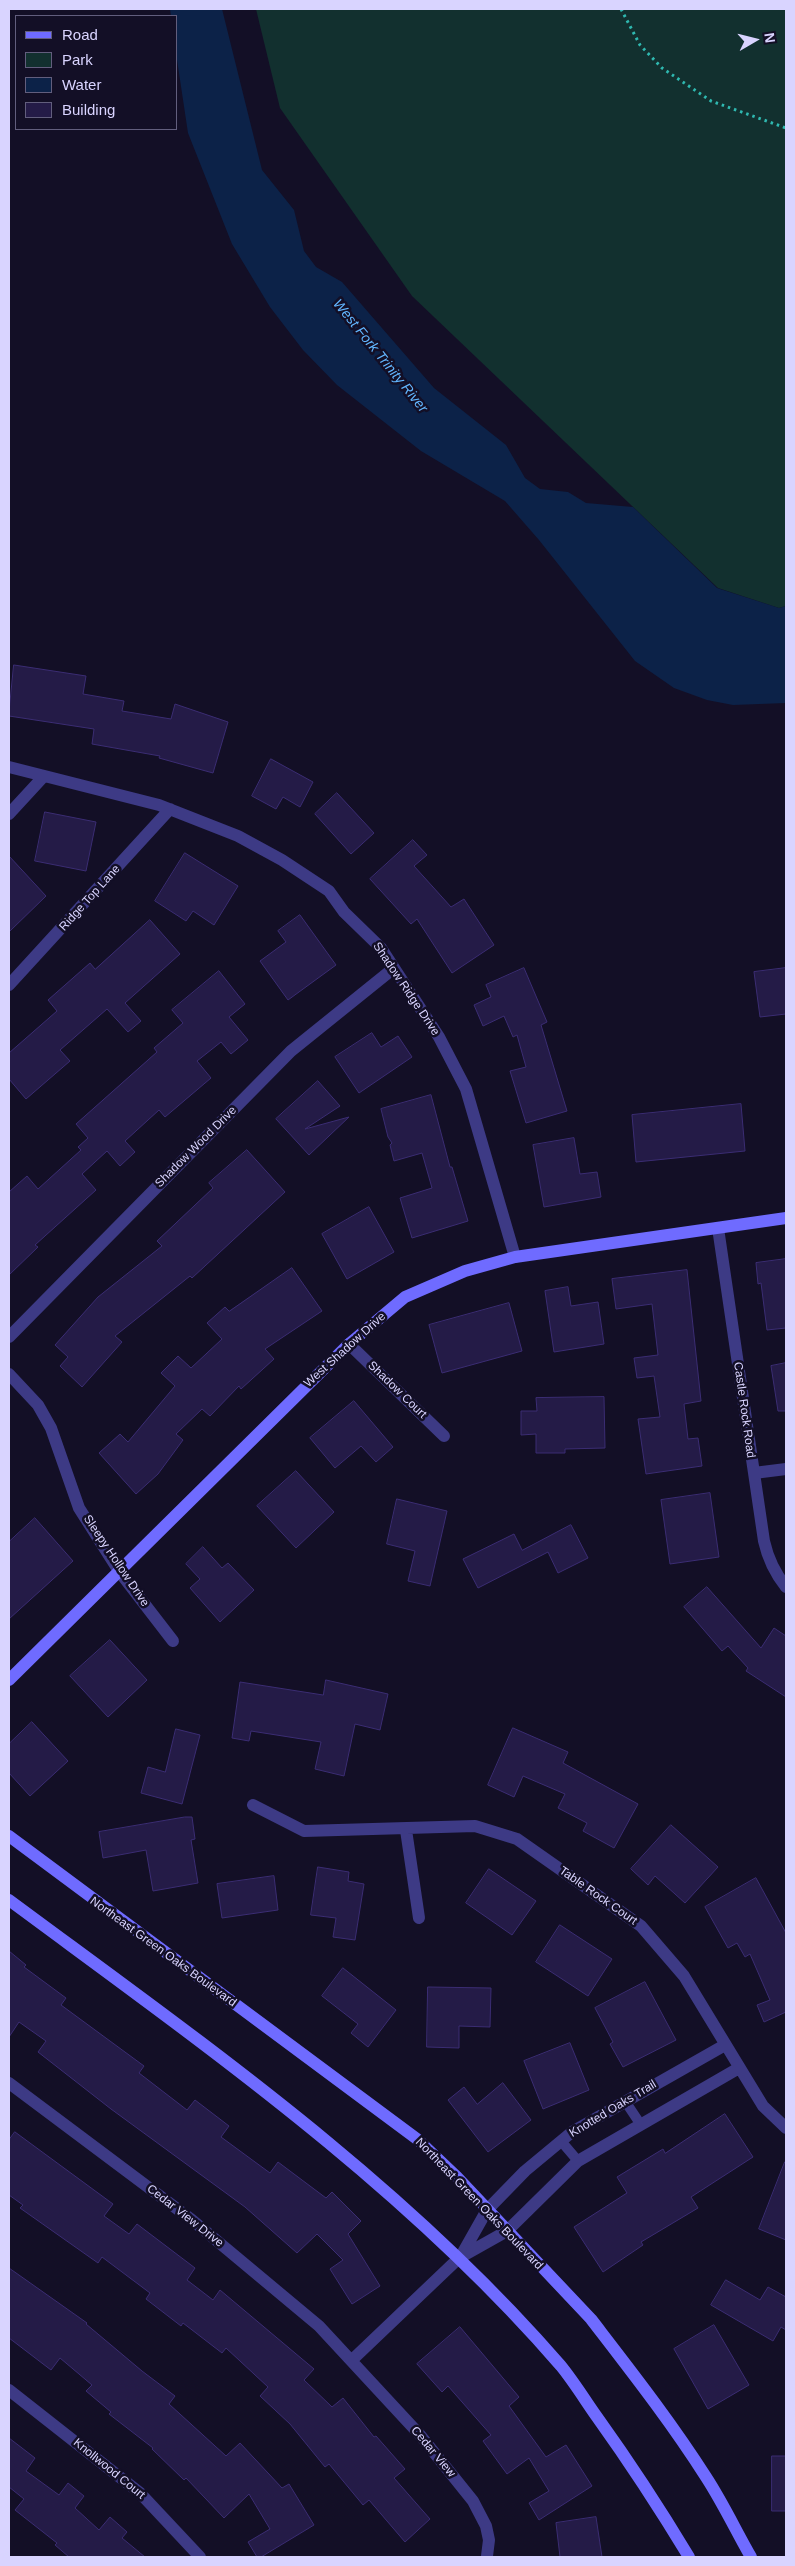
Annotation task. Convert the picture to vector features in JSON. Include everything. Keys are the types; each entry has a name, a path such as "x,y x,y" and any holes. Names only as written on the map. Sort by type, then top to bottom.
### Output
{"main road":[{"name":"West Shadow Drive","path":"9,1680 349,1344 405,1298 465,1271 515,1257 786,1218"},
{"name":"Northeast Green Oaks Boulevard","path":"9,1836 417,2139 488,2210 591,2319 665,2415 708,2479 751,2557"},
{"path":"9,1900 279,2102 416,2216 459,2258 562,2368 650,2491 689,2557"}],"street":[{"name":"Shadow Ridge Drive","path":"9,767 170,809 238,836 282,860 329,891 344,912 381,948 439,1037 466,1089 515,1257"},
{"path":"9,814 44,776"},
{"name":"Ridge Top Lane","path":"9,985 170,809"},
{"name":"Shadow Wood Drive","path":"9,1337 291,1051 394,968"},
{"name":"Castle Rock Road","path":"718,1228 754,1473 769,1561 786,1587"},
{"name":"Shadow Court","path":"349,1344 444,1436"},
{"name":"Sleepy Hollow Drive","path":"9,1374 38,1405 51,1428 79,1508 119,1571 173,1641"},
{"path":"754,1473 786,1469"},
{"name":"Table Rock Court","path":"253,1805 304,1831 406,1830 475,1826 517,1839 641,1926 684,1976 762,2106 786,2128"},
{"path":"406,1830 419,1918"},
{"name":"Knotted Oaks Trail","path":"459,2258 488,2210 525,2171 560,2141 625,2101 725,2045"},
{"name":"Knotted Oaks Trail","path":"352,2360 459,2258 507,2231 578,2161 739,2068"},
{"name":"Cedar View Drive","path":"9,2083 192,2220 319,2326 352,2360"},
{"name":"Cedar View","path":"352,2360 420,2435 474,2501 486,2526 489,2540 487,2556"},
{"name":"Knollwood Court","path":"9,2390 140,2493 200,2557"}],"lane":[{"path":"625,2101 641,2125"},
{"path":"560,2141 578,2161"}],"path":[{"path":"621,9 640,44 662,68 710,101 786,128"}],"green space":[{"path":"256,9 786,9 786,606 779,608 718,588 412,296 280,108"}],"water":[{"name":"West Fork Trinity River","path":"170,9 222,9 262,170 294,210 304,251 316,267 342,282 434,388 506,445 525,478 540,489 568,492 586,503 633,507 717,588 779,608 786,606 786,703 733,705 707,700 674,688 635,661 539,540 505,501 421,451 337,385 303,350 270,307 232,244 188,133 178,66 178,15 171,15"}],"building":[{"path":"14,665 86,676 83,694 124,701 122,711 171,719 175,704 228,722 213,773 159,758 160,756 92,744 94,729 9,716"},
{"path":"271,759 313,782 300,807 283,797 276,809 252,796"},
{"path":"337,793 374,833 351,854 315,814"},
{"path":"45,812 96,822 86,871 35,861"},
{"path":"413,840 427,855 414,866 451,907 464,899 494,945 452,973 417,919 411,924 370,879"},
{"path":"185,853 238,886 214,925 193,911 186,921 155,901"},
{"path":"9,856 46,896 9,932"},
{"path":"300,915 336,965 288,1000 260,961 286,942 278,931"},
{"path":"150,920 180,954 125,1003 141,1021 128,1032 107,1009 60,1050 70,1061 26,1099 9,1079 9,1053 57,1011 48,1000 90,963 95,969"},
{"path":"524,968 547,1022 541,1025 567,1111 526,1123 510,1071 526,1067 517,1035 513,1037 504,1016 483,1026 474,1005 491,997 486,985"},
{"path":"786,968 786,1014 760,1017 754,972"},
{"path":"219,971 245,1004 229,1017 248,1040 231,1054 221,1042 197,1061 211,1078 165,1117 159,1110 125,1141 135,1152 120,1166 107,1151 82,1174 96,1190 35,1245 38,1247 9,1275 9,1192 27,1176 38,1189 81,1150 78,1147 88,1138 76,1124 157,1052 154,1048 183,1023 172,1010"},
{"path":"372,1033 381,1047 398,1036 412,1057 359,1093 335,1057"},
{"path":"318,1081 340,1106 305,1129 349,1117 309,1155 276,1119"},
{"path":"431,1095 450,1167 452,1167 468,1221 412,1238 400,1198 432,1188 422,1153 394,1161 390,1145 392,1143 388,1137 381,1109"},
{"path":"741,1104 745,1151 636,1162 632,1115"},
{"path":"574,1138 580,1174 597,1172 601,1197 544,1207 533,1145"},
{"path":"247,1150 285,1192 192,1278 190,1276 115,1336 122,1342 82,1387 60,1366 68,1357 55,1345 98,1297 162,1246 157,1241 213,1188 209,1183"},
{"path":"369,1207 394,1252 347,1279 322,1234"},
{"path":"786,1259 786,1328 767,1330 761,1283 758,1284 756,1263"},
{"path":"292,1268 322,1311 265,1349 274,1359 241,1389 239,1386 210,1416 202,1409 176,1434 183,1440 158,1474 136,1494 99,1453 120,1434 128,1442 175,1386 161,1373 178,1356 191,1368 222,1339 207,1323 225,1307 229,1311"},
{"path":"687,1270 701,1401 684,1404 688,1439 698,1438 702,1466 646,1474 638,1419 660,1417 654,1376 637,1378 634,1358 658,1355 652,1304 616,1309 612,1279"},
{"path":"568,1287 571,1306 598,1302 604,1344 554,1352 545,1291"},
{"path":"509,1303 522,1351 442,1373 429,1325"},
{"path":"786,1363 786,1411 778,1411 771,1366"},
{"path":"604,1397 605,1448 565,1449 565,1453 536,1453 536,1434 521,1435 521,1411 537,1411 536,1398"},
{"path":"354,1401 393,1447 376,1462 361,1446 335,1468 310,1438"},
{"path":"296,1471 334,1512 296,1548 257,1506"},
{"path":"710,1493 719,1557 670,1564 661,1500"},
{"path":"397,1499 447,1511 430,1586 408,1581 415,1551 387,1544"},
{"path":"35,1518 73,1561 9,1619 9,1542"},
{"path":"571,1525 588,1558 558,1573 548,1552 478,1588 463,1559 514,1534 522,1550"},
{"path":"203,1547 222,1568 228,1563 254,1590 220,1622 190,1588 200,1579 186,1564"},
{"path":"707,1587 761,1648 774,1628 786,1636 786,1697 746,1671 748,1668 728,1646 722,1651 684,1607"},
{"path":"110,1640 147,1680 108,1717 70,1676"},
{"path":"326,1680 388,1694 380,1730 355,1724 344,1776 315,1769 321,1742 251,1731 249,1741 232,1738 240,1682 323,1695"},
{"path":"32,1722 68,1761 30,1796 9,1773 9,1744"},
{"path":"513,1728 568,1752 563,1763 638,1804 614,1848 583,1831 587,1823 558,1808 565,1794 523,1776 514,1797 488,1785"},
{"path":"176,1729 200,1735 182,1804 141,1793 148,1767 165,1772"},
{"path":"192,1817 195,1839 191,1840 198,1883 153,1891 146,1850 103,1858 99,1832"},
{"path":"671,1825 718,1867 685,1903 655,1876 648,1885 631,1869"},
{"path":"318,1867 349,1872 348,1881 364,1884 355,1940 333,1937 336,1918 311,1915"},
{"path":"489,1869 536,1901 512,1935 466,1903"},
{"path":"274,1876 278,1910 222,1918 217,1884"},
{"path":"756,1878 786,1933 786,2012 764,2022 757,2005 770,2000 750,1954 745,1957 737,1943 728,1948 705,1907"},
{"path":"560,1925 612,1959 588,1996 536,1962"},
{"path":"9,1951 26,1965 24,1967 66,1998 61,2005 144,2066 139,2073 187,2110 195,2100 229,2126 221,2137 270,2173 278,2162 326,2198 332,2192 361,2221 348,2234 380,2286 352,2304 330,2269 343,2260 317,2234 297,2253 245,2207 111,2109 38,2052 46,2041 19,2022 9,2037"},
{"path":"343,1968 396,2010 368,2047 351,2033 358,2024 322,1996"},
{"path":"645,1982 676,2040 623,2067 610,2044 613,2042 595,2008"},
{"path":"428,1987 491,1988 490,2027 459,2026 459,2048 427,2047"},
{"path":"570,2043 589,2090 543,2109 524,2061"},
{"path":"503,2083 531,2120 488,2152 448,2100 464,2087 477,2104"},
{"path":"725,2114 753,2157 691,2197 698,2208 641,2242 643,2245 603,2272 574,2227 627,2193 617,2177 663,2149 665,2153"},
{"path":"15,2132 113,2204 104,2216 129,2234 137,2224 195,2268 187,2280 213,2300 220,2290 314,2369 304,2380 332,2407 343,2398 374,2437 376,2436 405,2469 394,2478 430,2519 405,2542 369,2500 363,2505 329,2464 325,2467 290,2424 260,2396 268,2387 226,2348 222,2353 183,2323 181,2326 146,2299 150,2293 102,2257 98,2263 20,2208 23,2205 9,2195 9,2140"},
{"path":"786,2162 786,2240 759,2229"},
{"path":"9,2268 87,2323 142,2371 175,2396 169,2404 226,2456 240,2443 282,2488 289,2484 314,2525 261,2557 257,2557 248,2542 270,2529 249,2494 224,2518 186,2478 184,2480 153,2448 109,2414 111,2412 86,2391 92,2385 60,2358 51,2370 9,2338"},
{"path":"726,2280 760,2300 768,2287 786,2297 786,2330 781,2327 773,2341 711,2305"},
{"path":"714,2325 749,2385 708,2409 674,2349"},
{"path":"460,2327 519,2397 509,2406 546,2457 566,2445 592,2486 539,2520 529,2503 549,2491 529,2458 507,2474 483,2441 491,2435 448,2386 442,2392 417,2364"},
{"path":"9,2438 35,2458 26,2471 59,2495 68,2483 84,2496 75,2508 99,2530 110,2517 127,2532 122,2538 145,2557 69,2557 55,2545 57,2543 15,2510 24,2499 9,2487"},
{"path":"772,2456 786,2456 786,2511 772,2511"},
{"path":"596,2517 602,2557 560,2557 556,2523"}]}
